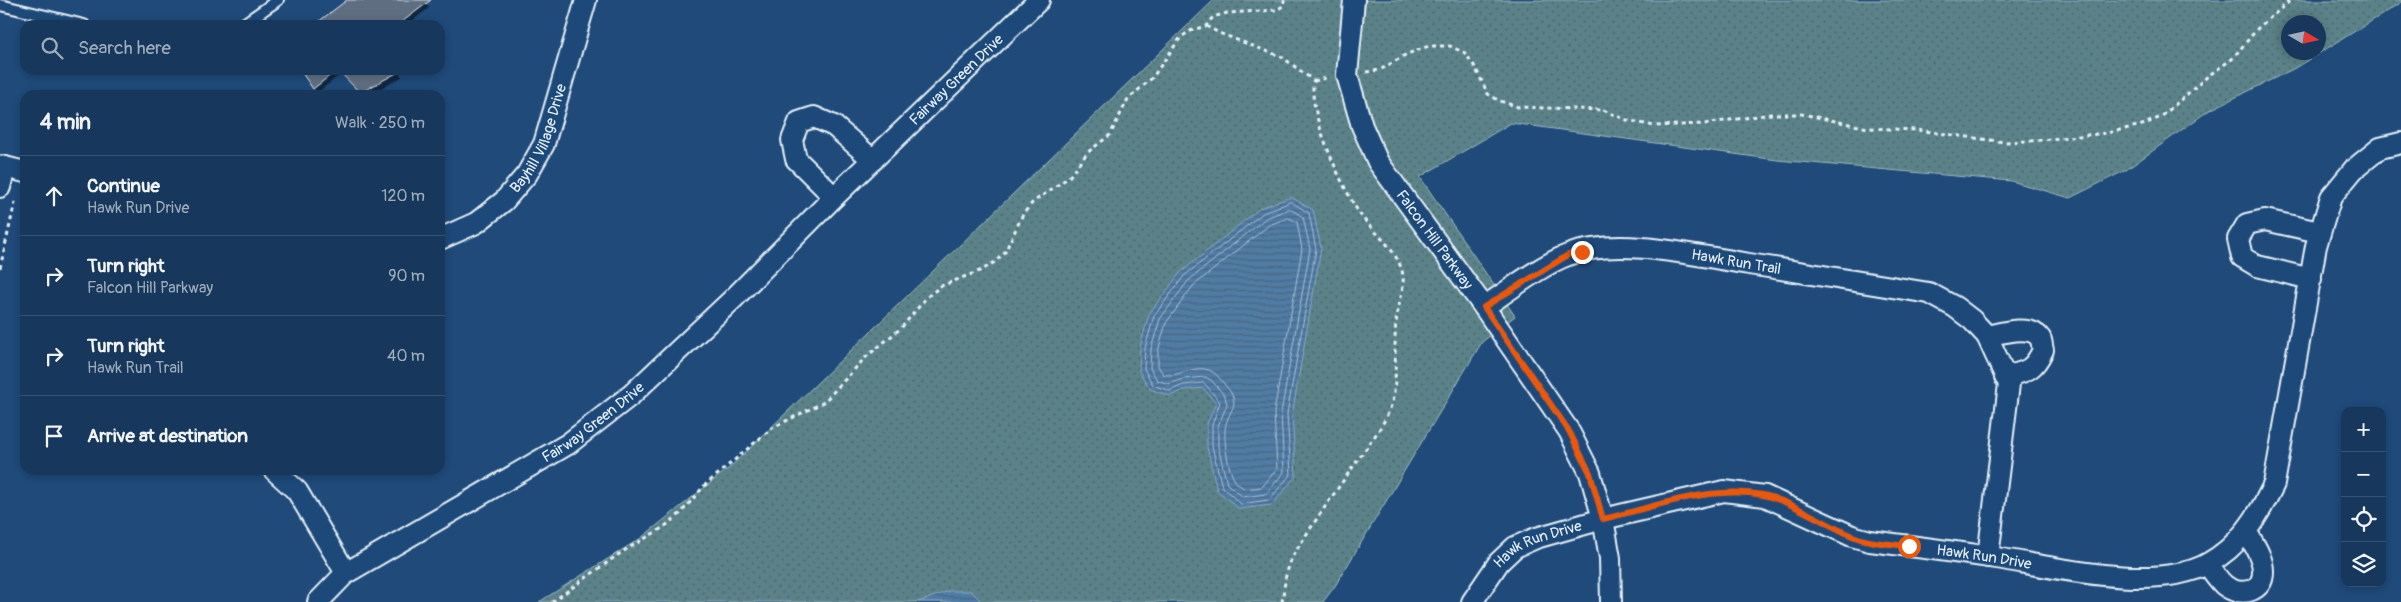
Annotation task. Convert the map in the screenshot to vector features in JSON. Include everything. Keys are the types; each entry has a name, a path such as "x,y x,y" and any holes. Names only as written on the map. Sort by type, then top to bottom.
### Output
{"street":[{"name":"Bayhill Village Drive","path":"445,238 476,223 504,201 527,174 544,144 586,0"},
{"name":"Falcon Hill Parkway","path":"1354,0 1347,75 1362,126 1378,162 1484,307 1569,431 1590,473 1603,519 1610,558 1611,602"},
{"name":"Fairway Green Drive","path":"318,602 346,573 568,444 651,376 733,299 1031,3"},
{"path":"834,197 796,159 792,140 798,122 814,117 834,126 873,160"},
{"name":"Hawk Run Drive","path":"1472,602 1499,562 1515,548 1536,538 1603,519 1724,491 1765,496 1809,514 1852,536 1870,541 1988,557 2105,576 2165,576 2185,572 2207,564 2241,538 2262,509 2274,484 2319,232 2331,198 2354,169 2380,148 2401,143"},
{"path":"9,190 2,167 20,171"},
{"path":"2311,278 2257,266 2242,257 2238,239 2248,224 2265,220 2319,232"},
{"name":"Hawk Run Trail","path":"1484,307 1568,255 1595,249 1620,247 1667,252 1930,293 1955,307 1972,320 1987,336 2009,384 1988,557"},
{"path":"1987,336 2018,330 2033,333 2040,338 2043,350 2036,365 2023,372 2005,377"},
{"path":"279,475 297,491 346,573"},
{"path":"2207,564 2224,585 2239,593 2254,591 2262,581 2264,570 2256,549 2246,532"}],"lane":[{"path":"249,20 278,0"},
{"path":"0,5 63,20"}],"path":[{"path":"552,602 622,552 664,527 680,514 704,486 772,428 824,402 865,358 901,328 927,298 941,286 982,270 995,262 1004,252 1028,208 1033,202 1069,177 1088,152 1110,135 1128,99 1152,78 1181,37 1192,30 1206,26 1213,17 1227,13 1277,10 1284,5 1284,0"},
{"path":"1206,26 1282,57 1314,80 1380,70 1407,54 1429,46 1450,46 1465,53 1475,67 1488,94 1500,101 1518,107 1603,110 1627,120 1654,126 1704,124 1770,114 1802,114 1868,128 1916,130 2004,142 2107,133 2142,126 2161,118 2208,76 2232,59 2258,28 2291,0"},
{"path":"1282,602 1286,575 1292,558 1378,431 1391,404 1395,386 1397,317 1402,291 1403,272 1398,259 1362,216 1351,199 1332,159 1312,100 1314,80"},
{"path":"0,268 9,190"}],"green space":[{"path":"1214,0 2401,0 2401,3 2326,49 2326,15 2281,15 2281,60 2308,60 2208,111 2126,170 2070,198 2011,181 1777,160 1511,123 1420,177 1515,316 1482,342 1335,586 1323,602 539,602 641,538 729,468"}],"water":[{"path":"1291,197 1313,210 1321,248 1292,415 1296,476 1272,505 1239,509 1217,490 1207,447 1207,424 1216,403 1203,388 1184,390 1170,396 1150,389 1139,371 1140,347 1149,314 1180,273 1260,208"},
{"path":"949,591 971,591 982,602 918,602"}],"building":[{"path":"347,0 431,0 405,20 321,20"},
{"path":"303,75 331,75 313,89"},
{"path":"343,75 393,75 365,90 357,90"}],"route":[{"path":"1582,252 1568,255 1526,279 1484,307 1569,431 1590,473 1603,519 1724,491 1765,496 1809,514 1852,536 1870,541 1909,546"}]}
